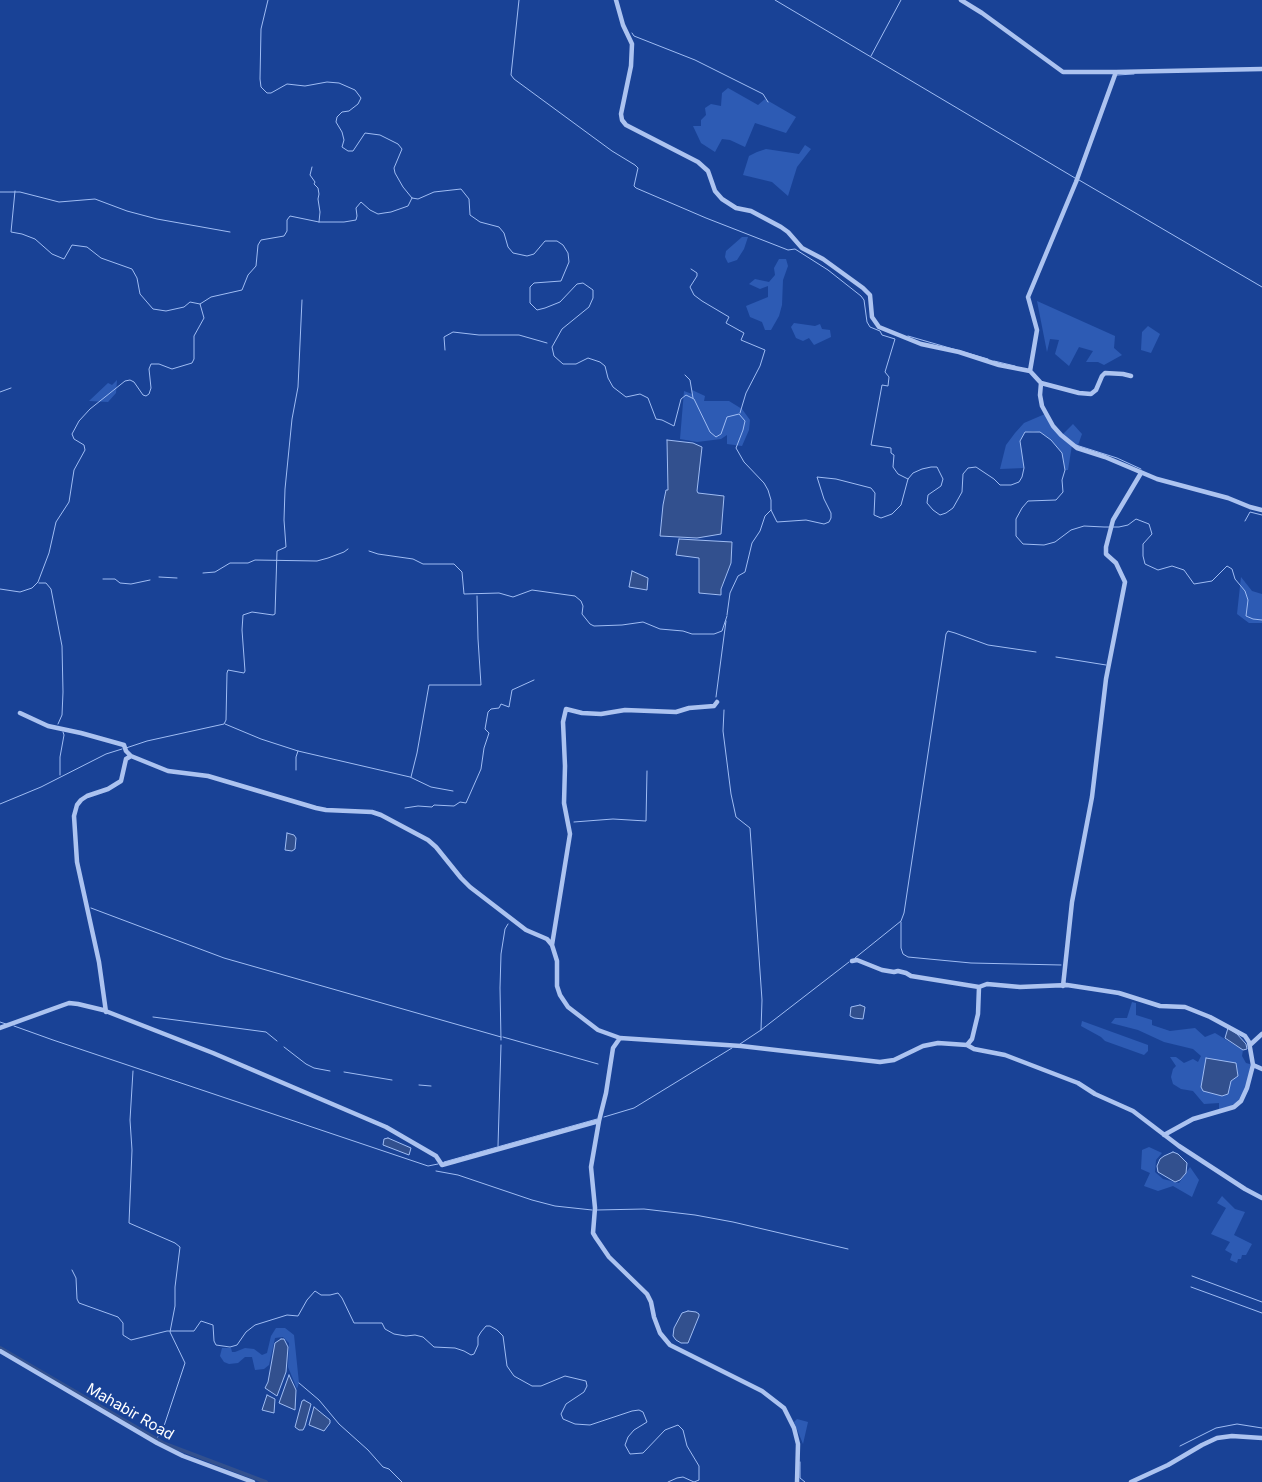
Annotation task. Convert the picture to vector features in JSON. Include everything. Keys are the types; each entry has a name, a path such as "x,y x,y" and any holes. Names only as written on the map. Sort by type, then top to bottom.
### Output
{"street":[{"path":"616,0 623,25 632,44 631,66 621,114 622,120 626,125 698,162 708,171 715,191 722,199 736,208 751,211 781,227 802,248 823,259 863,288 870,295 872,317 879,328 920,344 959,352 999,365 1030,371 1041,383 1079,393 1091,394 1096,390 1105,373 1131,376"},
{"path":"961,0 982,12 1063,72 1262,69"},
{"path":"1030,371 1037,330 1028,297 1077,179 1116,72"},
{"path":"1041,383 1040,395 1042,406 1053,426 1077,448 1105,457 1140,473 1173,484 1228,498 1262,510"},
{"path":"1063,986 1072,902 1092,797 1106,680 1125,582 1116,563 1106,554 1109,531 1113,520 1140,473"},
{"path":"717,702 714,706 689,708 676,712 625,710 601,714 582,713 566,709 563,722 564,803 570,834 552,945 560,995 568,1007 598,1030 620,1038 742,1046 880,1062 894,1060 923,1046 938,1043 967,1045 974,1049 1005,1055 1078,1083 1095,1094 1133,1111 1199,1160 1262,1198"},
{"path":"20,713 48,726 124,745 126,751 131,756 168,771 208,776 316,808 372,812 381,815 428,840 470,887 526,930 546,939 552,945"},
{"path":"106,1012 99,962 77,862 74,816 77,805 81,800 108,789 121,780 126,759 131,756"},
{"path":"852,962 856,960 882,970 898,971 911,976 979,987 987,984 1020,987 1063,986 1119,993 1160,1006 1185,1007 1221,1022 1245,1036 1250,1045 1253,1065 1247,1088 1241,1101 1234,1107 1194,1119 1164,1135"},
{"path":"967,1045 972,1039 978,1014 979,987"},
{"path":"0,1028 69,1004 78,1004 106,1012 213,1052 386,1127 436,1156 442,1165 598,1121"},
{"path":"1250,1045 1262,1034"},
{"path":"620,1038 613,1048 591,1167 595,1208 593,1233 609,1257 647,1294 660,1333 670,1345 762,1391 784,1408 794,1428 798,1444 797,1482"},
{"path":"1253,1065 1262,1070"},
{"name":"Mahabir Road","path":"0,1351 157,1443 183,1456 253,1482"},
{"path":"1131,1482 1168,1466 1217,1438 1232,1436 1262,1438"}],"shaded area":[{"path":"728,88 758,105 765,99 796,117 786,133 755,123 745,147 730,140 722,139 715,152 701,143 693,126 701,126 701,120 706,115 705,108 711,104 721,106 722,93"},
{"path":"805,145 811,149 797,167 788,196 772,182 743,175 749,156 757,152 766,149 799,154"},
{"path":"742,237 748,237 744,249 737,260 728,263 725,257 726,251"},
{"path":"779,259 786,259 788,266 783,280 782,305 779,316 771,330 765,330 762,322 750,317 746,306 768,297 768,286 760,289 749,284 755,279 769,282 775,275 774,268"},
{"path":"1037,301 1115,336 1114,348 1122,355 1104,365 1098,362 1086,362 1093,351 1079,347 1069,366 1055,354 1059,340 1050,339 1047,352"},
{"path":"794,323 815,326 820,324 822,329 830,330 831,337 814,345 809,338 803,341 796,338 791,327"},
{"path":"1148,326 1160,334 1151,353 1141,350 1142,332"},
{"path":"117,380 116,393 108,402 89,401 108,383 112,385"},
{"path":"692,390 705,396 704,401 729,401 742,409 750,420 749,430 742,446 727,444 727,435 721,439 697,442 680,439 684,391 692,394"},
{"path":"1045,414 1062,435 1073,424 1082,434 1077,448 1072,445 1068,470 1065,470 1062,453 1051,440 1040,432 1033,431 1025,432 1020,441 1024,468 1000,469 1006,445 1015,433 1024,423"},
{"path":"667,440 693,443 702,447 697,491 698,493 724,496 721,534 697,538 660,536 663,505 666,490 668,490"},
{"path":"679,539 732,542 731,563 721,589 721,595 699,593 699,558 676,555"},
{"path":"632,571 648,578 647,590 629,587"},
{"path":"1241,577 1252,591 1262,594 1262,623 1249,623 1237,614"},
{"path":"287,833 294,835 296,838 295,849 292,851 285,850"},
{"path":"1132,1002 1136,1003 1136,1015 1152,1020 1152,1025 1170,1031 1195,1028 1205,1037 1215,1033 1243,1050 1242,1056 1246,1063 1253,1065 1241,1101 1219,1112 1219,1103 1204,1104 1193,1091 1181,1089 1173,1084 1171,1077 1176,1066 1170,1057 1176,1057 1184,1063 1193,1059 1198,1062 1201,1056 1193,1049 1164,1042 1138,1030 1111,1023 1115,1018 1127,1018"},
{"path":"860,1005 865,1007 863,1019 850,1016 851,1007"},
{"path":"1082,1021 1148,1045 1148,1051 1144,1055 1105,1041 1081,1026"},
{"path":"1228,1028 1237,1034 1246,1044 1247,1049 1243,1050 1225,1038"},
{"path":"1206,1058 1236,1063 1238,1076 1231,1081 1228,1094 1222,1096 1203,1091 1201,1087"},
{"path":"388,1138 411,1148 409,1155 383,1145 384,1139"},
{"path":"1149,1147 1162,1153 1156,1160 1155,1172 1163,1179 1179,1183 1190,1167 1199,1180 1192,1197 1173,1186 1158,1191 1144,1186 1150,1173 1141,1169 1142,1150"},
{"path":"1173,1152 1178,1154 1187,1163 1186,1173 1180,1180 1175,1182 1158,1172 1157,1166 1160,1159"},
{"path":"1222,1196 1235,1209 1245,1212 1234,1235 1252,1244 1246,1255 1242,1255 1237,1263 1230,1260 1232,1254 1225,1250 1230,1242 1211,1234 1226,1208 1217,1203"},
{"path":"688,1311 696,1312 699,1316 688,1343 681,1343 673,1336 674,1328 682,1313"},
{"path":"276,1328 285,1328 294,1335 299,1383 297,1389 288,1367 289,1343 283,1337 275,1338 269,1365 264,1369 255,1370 252,1357 245,1357 238,1363 229,1364 224,1362 220,1356 222,1348 231,1348 232,1352 245,1348 254,1349 262,1355 267,1353 271,1336"},
{"path":"284,1339 288,1347 286,1372 277,1396 265,1388 268,1382 275,1343"},
{"path":"289,1375 296,1390 295,1410 279,1403"},
{"path":"267,1395 275,1399 274,1413 262,1410"},
{"path":"304,1400 311,1404 305,1426 303,1430 299,1430 295,1427 302,1401"},
{"path":"314,1407 330,1420 324,1431 309,1425"},
{"path":"797,1419 808,1422 803,1444 794,1422"}],"waterway":[{"path":"268,0 261,29 261,87 267,93 271,93 287,84 305,86 327,82 339,83 355,90 361,98 358,104 349,111 342,112 337,117 336,122 344,140 342,147 348,151 353,151 365,133 380,135 398,144 402,149 394,168 395,173 412,198 418,199 434,192 461,189 469,199 470,215 480,222 499,227 504,233 508,247 513,253 527,256 534,254 545,241 557,241 563,245 568,253 569,262 561,281 534,283 530,287 530,303 537,310 545,308 560,302 577,284 583,283 593,290 593,298 589,307 562,329 552,347 554,356 563,364 576,364 588,358 600,362 605,366 613,387 626,397 640,394 648,398 656,419 674,426 681,399 686,395 694,399 710,432 716,437 721,434 727,417 739,414 745,421 736,448 744,462 764,483 768,490 771,510 777,522 806,520 824,524 829,522 831,513 817,477 836,479 871,488 875,493 874,515 881,518 892,514 901,505 908,479 913,473 931,467 937,467 943,479 941,486 928,495 927,503 940,515 946,513 953,508 962,492 963,474 968,468 976,467 1000,485 1011,485 1019,482 1024,468 1020,441 1025,432 1040,432 1051,440 1062,453 1065,470 1062,480 1063,492 1056,500 1028,501 1022,508 1016,519 1016,536 1023,544 1044,545 1055,542 1071,530 1084,526 1119,527 1128,525 1136,519 1149,524 1152,534 1143,544 1145,564 1158,570 1172,566 1184,570 1194,584 1212,581 1227,566 1232,569 1235,579 1245,591 1248,600 1246,616 1262,620"},
{"path":"519,0 511,75 612,151 635,165 638,168 634,186 636,188 788,250 795,249 828,270 861,296 864,300 867,322 870,327 880,331 882,335 895,339 885,372 889,377 888,386 882,385 871,445 891,448 891,453 894,455 893,467 898,474 908,479"},
{"path":"775,0 1075,178"},
{"path":"871,56 901,0"},
{"path":"632,33 634,36 695,60 763,94 768,102"},
{"path":"1117,75 1134,74"},
{"path":"312,167 310,175 318,188 319,194 319,222"},
{"path":"1079,180 1262,287"},
{"path":"15,191 11,232 35,239 52,254 64,259 72,245 87,247 101,258 132,269 137,278 140,294 153,309 166,311 184,307 190,302 200,304"},
{"path":"0,192 20,192 59,202 95,199 127,211 157,219 230,232"},
{"path":"0,589 20,592 32,588 38,582 49,553 56,522 69,502 74,470 85,450 84,445 74,439 72,434 79,421 90,409 125,381 130,380 134,382 143,395 149,394 151,388 149,369 151,364 159,364 172,369 192,363 194,359 194,336 204,318 200,304 211,297 242,290 248,275 256,266 258,245 261,240 284,236 287,231 287,220 290,216 319,222 344,222 356,220 356,208 361,202 378,214 408,206 412,198"},
{"path":"691,269 697,273 690,287 694,295 729,317 726,323 744,333 741,340 765,350 760,366 746,393 740,413"},
{"path":"126,748 147,741 224,724 226,720 228,670 244,673 245,671 242,630 243,615 252,612 275,614 277,551 286,547 284,520 285,489 292,419 298,387 302,300"},
{"path":"445,350 444,337 453,332 479,335 519,335 547,343"},
{"path":"908,336 988,359"},
{"path":"994,361 1015,366"},
{"path":"685,375 690,380 693,398"},
{"path":"0,392 11,388"},
{"path":"1076,445 1117,458 1141,469"},
{"path":"727,615 730,593 738,576 745,572 752,543 760,531 765,516 771,510"},
{"path":"1245,521 1250,512 1262,515"},
{"path":"203,573 215,572 230,563 248,563 255,560 317,561 348,549"},
{"path":"369,551 413,559 423,564 454,564 462,572 464,594 499,593 513,597 532,590 575,596 581,601 583,606 582,614 594,626 643,622 660,629 683,631 692,634 714,634 722,631 727,616"},
{"path":"159,577 177,578"},
{"path":"103,579 115,579 120,583 131,584 150,580"},
{"path":"39,583 46,583 51,589 62,646 62,715 58,724"},
{"path":"411,777 429,685 481,685 477,596"},
{"path":"716,697 726,621"},
{"path":"855,958 901,921 904,913 946,634 948,631 988,645 1036,652"},
{"path":"1056,657 1106,665"},
{"path":"405,808 418,806 432,807 434,805 454,806 460,802 466,803 481,769 484,748 489,733 485,729 488,712 491,709 499,708 501,704 509,707 512,690 534,680"},
{"path":"724,710 723,731 731,794 736,817 750,828 762,1000 761,1030"},
{"path":"225,724 261,739 298,751 410,777 431,787 453,791"},
{"path":"60,775 63,732"},
{"path":"0,804 41,787 106,754 122,749"},
{"path":"296,770 298,751"},
{"path":"574,822 613,819 646,821 647,771"},
{"path":"91,908 224,958 501,1037"},
{"path":"901,922 901,948 903,954 908,957 971,963 1061,965"},
{"path":"501,1040 501,954 505,929 508,924"},
{"path":"740,1044 849,962"},
{"path":"153,1017 266,1032 277,1041"},
{"path":"0,1022 6,1024"},
{"path":"14,1026 428,1166 438,1164"},
{"path":"503,1037 598,1064"},
{"path":"498,1146 501,1045"},
{"path":"284,1047 306,1064 314,1068 330,1071"},
{"path":"604,1117 634,1108 732,1048"},
{"path":"133,1071 130,1120 132,1150 129,1223 180,1247 175,1287 175,1306 170,1332 185,1363 162,1432 156,1439"},
{"path":"344,1072 392,1080"},
{"path":"419,1085 431,1086"},
{"path":"444,1162 597,1119"},
{"path":"436,1171 458,1175 555,1206 592,1210"},
{"path":"597,1210 644,1209 695,1215 848,1249"},
{"path":"72,1270 76,1278 77,1299 79,1303 118,1317 123,1323 123,1335 131,1340 167,1331 194,1331 201,1321 213,1325 216,1345 230,1347 237,1345 246,1332 255,1325 287,1315 298,1316 307,1300 315,1291 321,1295 338,1293 354,1323 382,1323 385,1329 394,1334 423,1337 434,1347 455,1348 471,1355 474,1354 478,1345 478,1337 481,1332 486,1326 490,1326 503,1336 507,1366 514,1376 532,1386 541,1386 565,1376 586,1381 587,1386 584,1392 566,1404 561,1414 563,1419 575,1424 590,1425 632,1411 639,1410 643,1412 647,1422 634,1430 628,1437 625,1445 630,1454 643,1453 665,1430 678,1425 683,1430 687,1446 699,1466 699,1480 694,1482 683,1477 668,1482"},
{"path":"1192,1276 1262,1302"},
{"path":"1191,1287 1262,1313"},
{"path":"0,1348 163,1443 266,1482"},
{"path":"299,1383 319,1400 339,1424 368,1450 383,1467 389,1469 402,1482"},
{"path":"1180,1446 1216,1428 1237,1424 1262,1428"},
{"path":"800,1462 800,1478 805,1482"}]}
